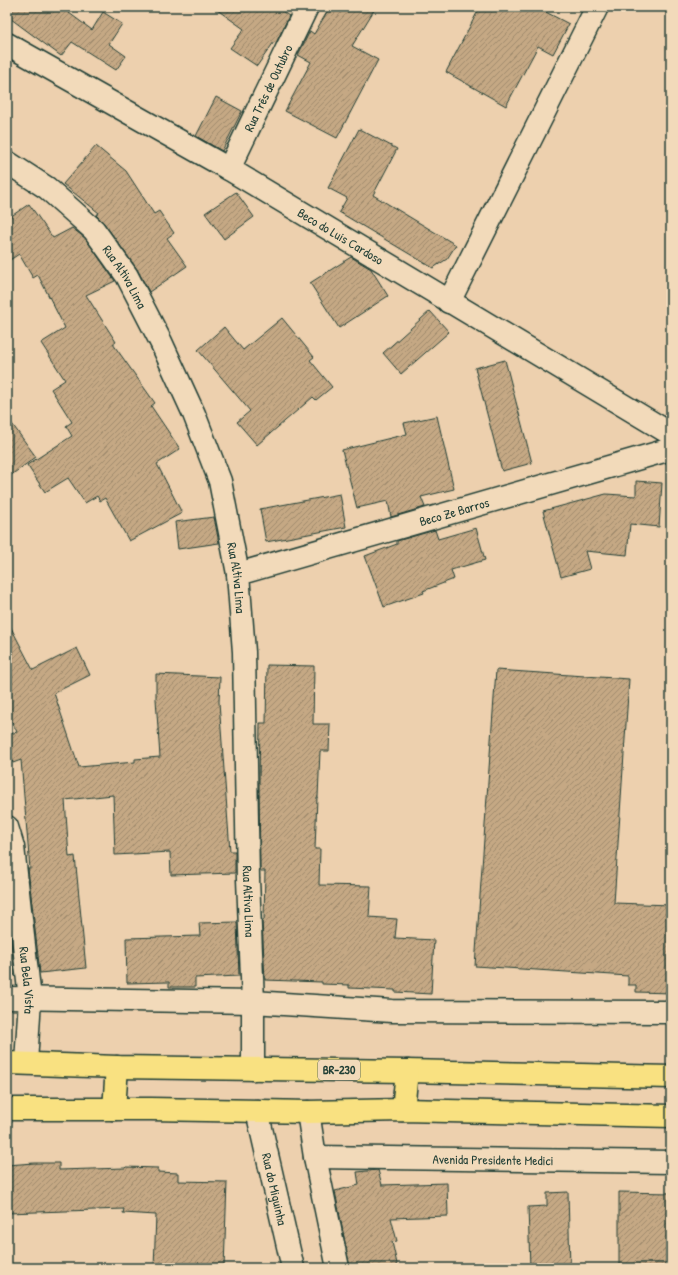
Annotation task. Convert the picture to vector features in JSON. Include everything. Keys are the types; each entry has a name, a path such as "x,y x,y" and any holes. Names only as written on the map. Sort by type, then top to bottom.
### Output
{"main road":[{"name":"BR-230","path":"17,1063 117,1067 407,1071 671,1078"},
{"path":"114,1110 117,1067"},
{"path":"403,1110 407,1071"},
{"path":"7,1109 308,1112 403,1110 671,1116"}],"street":[{"name":"Rua Três de Outubro","path":"229,169 307,7"},
{"path":"449,302 597,7"},
{"name":"Beco do Luis Cardoso","path":"7,44 229,169 671,434"},
{"name":"Rua Altiva Lima","path":"7,162 47,188 94,230 127,276 161,342 194,414 220,481 238,574 244,652 253,1068"},
{"name":"Beco Ze Barros","path":"238,574 671,449"},
{"name":"Rua Bela Vista","path":"7,827 13,847 30,998 17,1063"},
{"path":"7,998 252,1002 392,1011 671,1012"},
{"name":"Rua do Miguinha","path":"257,1111 293,1268"},
{"path":"308,1112 314,1157 338,1268"},
{"name":"Avenida Presidente Medici","path":"314,1157 671,1162"}],"building":[{"path":"7,7 61,7 92,30 103,12 122,24 109,44 126,56 116,70 72,42 61,56 7,16"},
{"path":"213,7 276,7 289,16 276,43 274,42 257,66 230,48 244,29"},
{"path":"330,7 376,7 352,46 378,60 337,138 285,111 311,62 298,55 310,31 314,34"},
{"path":"480,7 536,7 569,24 553,54 538,46 506,106 446,72"},
{"path":"216,97 242,111 222,151 196,136"},
{"path":"359,129 397,149 373,195 456,245 447,259 433,268 339,212 347,198 328,188"},
{"path":"96,146 126,171 154,214 159,211 174,233 167,238 187,266 149,292 137,269 104,223 96,215 99,213 63,184"},
{"path":"236,192 254,217 224,239 205,213"},
{"path":"29,204 53,238 72,228 85,238 115,281 86,295 116,342 113,344 155,403 151,406 180,449 157,464 182,513 129,541 105,498 100,501 97,496 85,503 68,478 45,492 27,465 72,436 66,426 72,422 51,389 65,380 41,343 65,328 38,275 33,278 19,254 7,262 7,219"},
{"path":"351,257 371,269 388,296 339,328 310,283"},
{"path":"430,311 449,332 401,374 383,353"},
{"path":"282,318 314,357 310,360 332,387 316,400 313,397 257,445 237,422 250,411 198,350 224,327 243,350"},
{"path":"505,360 532,463 502,471 475,368"},
{"path":"437,416 454,489 421,497 425,507 391,517 388,501 357,508 342,450 407,434 404,423"},
{"path":"7,417 36,457 7,478"},
{"path":"636,481 662,483 659,527 630,524 627,555 585,551 590,569 561,577 543,511 606,494 636,496"},
{"path":"340,494 346,527 266,542 260,509"},
{"path":"214,517 219,543 178,549 175,522"},
{"path":"476,528 485,560 451,570 454,579 423,591 424,593 384,607 365,556 397,544 397,541 435,530 438,539"},
{"path":"7,620 33,670 77,648 90,675 54,693 79,767 135,762 135,759 160,757 156,699 156,674 220,677 219,702 230,851 235,851 235,873 171,875 170,852 115,855 113,795 65,800 69,857 75,856 86,968 40,973 28,869 30,869 21,760 13,763 7,743 7,735 17,732 7,711"},
{"path":"267,665 314,666 313,724 330,724 329,751 320,751 315,849 320,849 319,885 371,886 369,917 397,919 395,938 434,940 431,994 395,992 395,990 349,988 349,985 322,984 322,982 265,980 262,920 264,920 265,871 260,871 259,781 260,723 266,723"},
{"path":"496,670 629,679 614,903 671,905 671,993 636,992 636,985 628,985 628,976 475,966"},
{"path":"7,906 15,975 7,976"},
{"path":"237,922 239,976 195,978 195,987 169,987 169,982 127,983 126,938 200,936 199,923"},
{"path":"59,1163 59,1170 126,1167 158,1168 158,1172 178,1173 178,1181 227,1182 224,1268 154,1268 156,1215 123,1213 124,1209 7,1213 7,1165"},
{"path":"378,1170 382,1185 447,1183 448,1216 391,1218 397,1241 392,1242 398,1268 350,1268 335,1191 359,1185 357,1172"},
{"path":"568,1192 570,1268 530,1268 528,1207 547,1206 547,1193"},
{"path":"619,1192 671,1193 671,1268 619,1268"}]}
